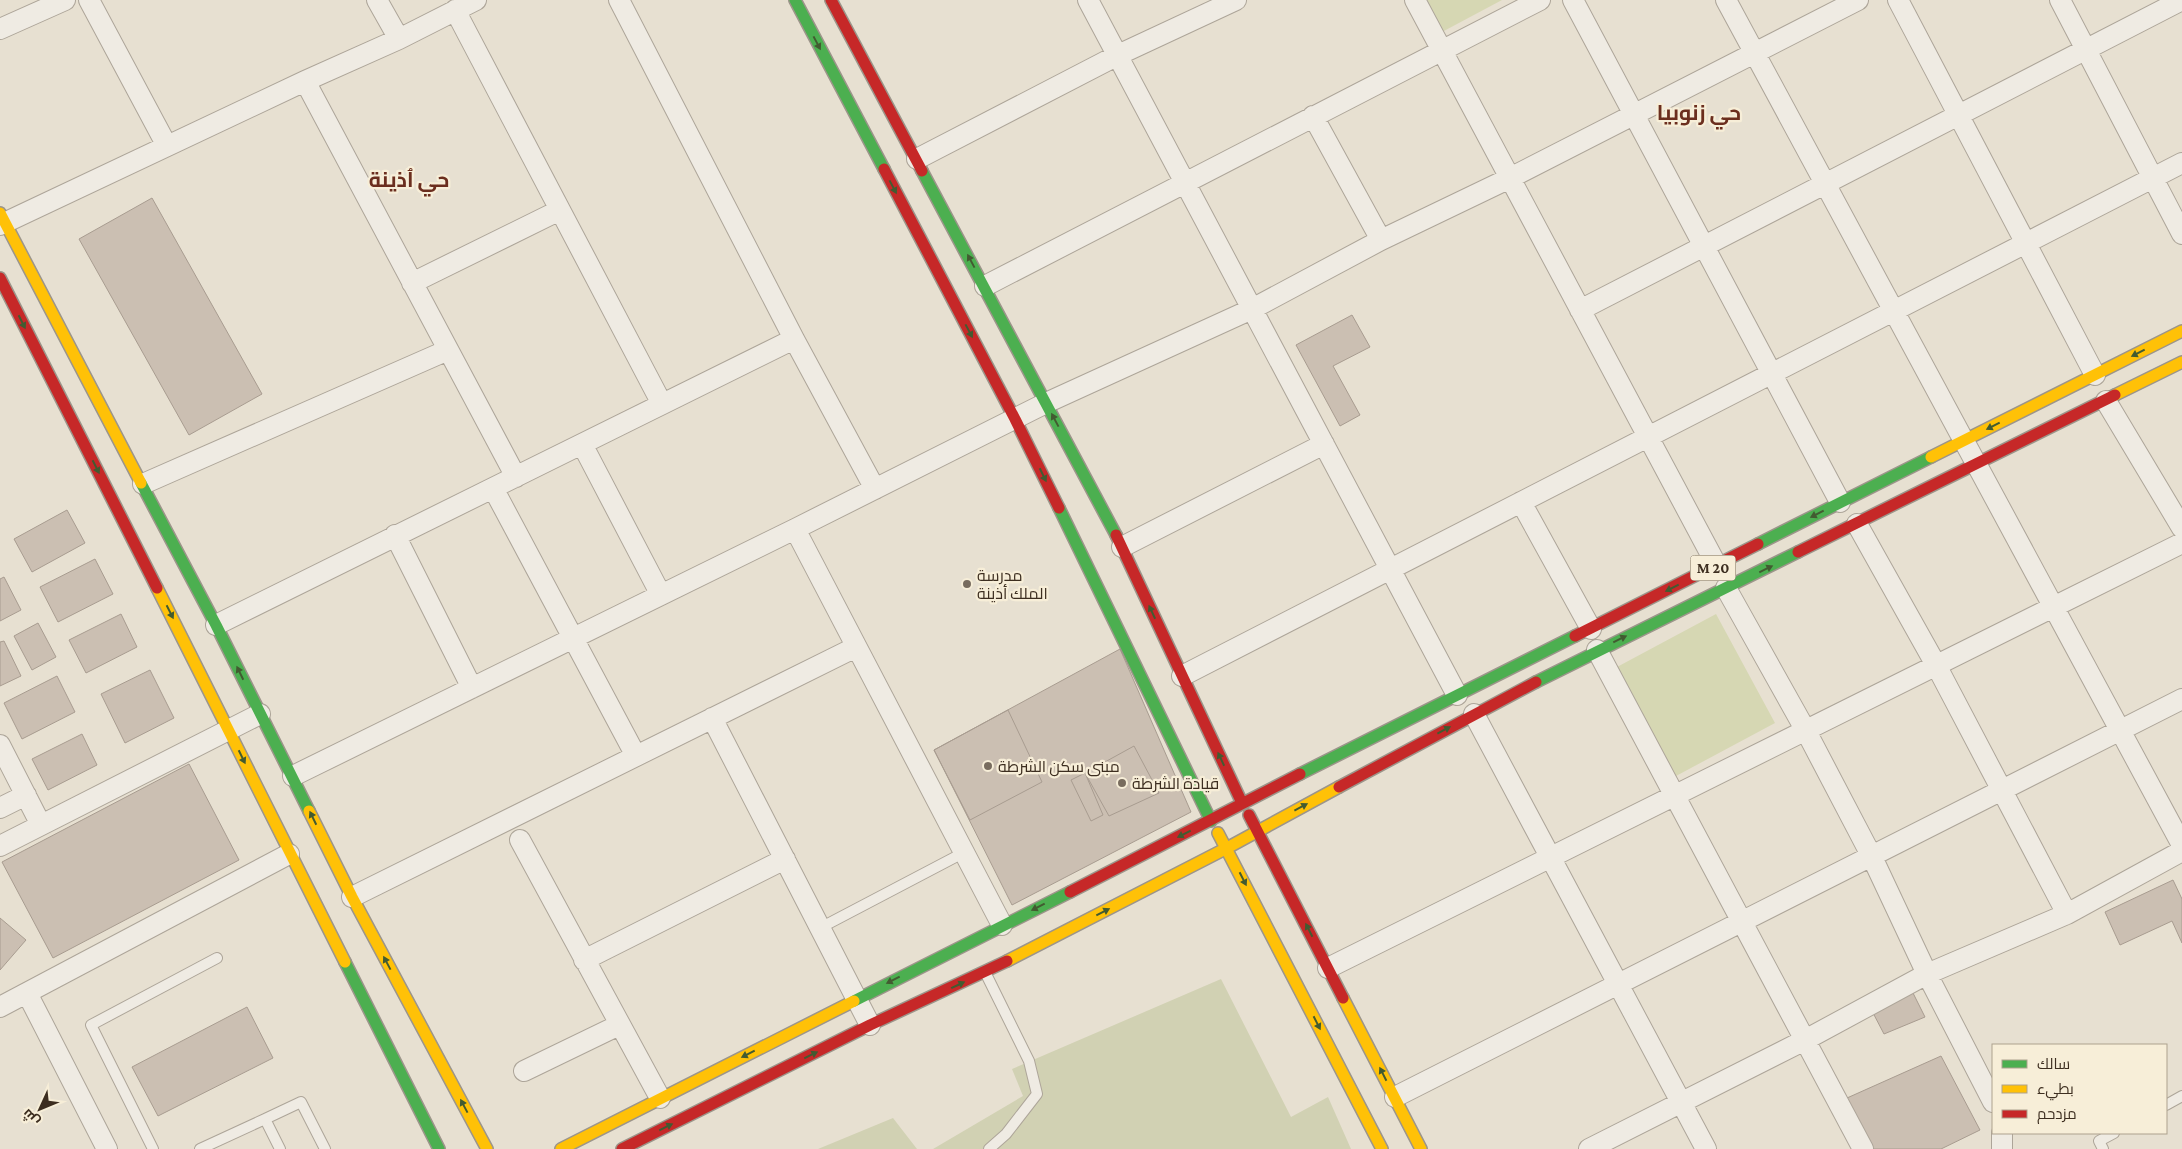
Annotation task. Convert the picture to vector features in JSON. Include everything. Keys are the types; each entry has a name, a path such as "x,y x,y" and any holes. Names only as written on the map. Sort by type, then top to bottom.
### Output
{"main road":[{"path":"794,0 806,13 1015,419 1212,821 1382,1149"},
{"path":"830,1 985,286 1122,547 1242,803 1421,1149"},
{"path":"2,220 216,625 352,897 487,1149"},
{"path":"0,278 439,1149"},
{"name":"M 20","path":"1242,803 2182,331"},
{"name":"M 20","path":"1258,831 1597,650 1857,524 2182,362"},
{"path":"561,1149 1002,925 1212,821 1242,803"},
{"path":"622,1149 870,1025 985,972 1258,831"}],"street":[{"path":"0,29 65,0"},
{"path":"88,0 167,146"},
{"path":"378,0 399,39"},
{"path":"2,220 399,39 476,0"},
{"path":"619,0 794,339 875,490"},
{"path":"1088,0 1457,695"},
{"path":"916,159 1118,55 1236,0"},
{"path":"1415,0 1717,566"},
{"path":"985,286 1540,0"},
{"path":"1573,0 1840,502"},
{"path":"1726,0 2182,845"},
{"path":"293,776 795,530 1046,403 1252,309 1381,240 1510,178 1858,0"},
{"path":"1898,0 2095,375"},
{"path":"2060,0 2182,234"},
{"path":"1580,310 2182,0"},
{"path":"455,10 662,404"},
{"path":"305,81 516,477"},
{"path":"1314,116 1381,240"},
{"path":"1182,676 2182,163"},
{"path":"412,283 560,210"},
{"path":"216,625 794,339"},
{"path":"143,484 448,350"},
{"path":"2106,401 2182,528"},
{"path":"582,444 661,595"},
{"path":"1122,547 1324,444"},
{"path":"493,488 636,756"},
{"path":"1521,502 1591,629"},
{"path":"1857,524 1936,666 2067,914"},
{"path":"795,530 1002,925"},
{"path":"395,536 472,688"},
{"path":"1328,968 2182,543"},
{"path":"1726,588 1806,731 1872,857 1928,974 1992,1100"},
{"path":"352,897 856,647"},
{"path":"1597,650 1863,1149"},
{"path":"1395,1097 2182,699"},
{"path":"0,846 260,714"},
{"path":"1474,714 1706,1149"},
{"path":"712,718 858,998 870,1025"},
{"path":"0,745 41,825"},
{"path":"0,808 26,795"},
{"path":"520,840 660,1098"},
{"path":"1589,1149 1805,1040 1928,974 2067,914 2182,851"},
{"path":"0,1006 290,854"},
{"path":"584,960 785,859"},
{"path":"27,992 107,1149"},
{"path":"524,1071 619,1024"},
{"path":"2002,1134 2002,1149"}],"lane":[{"path":"820,928 963,853"},
{"path":"153,1149 91,1024 217,958"},
{"path":"985,972 1029,1061 1037,1094 1006,1134 989,1149"},
{"path":"2167,1104 2182,1096"},
{"path":"200,1149 301,1102 325,1149"},
{"path":"265,1118 280,1149"},
{"path":"2103,1149 2099,1141 2112,1134"}],"green space":[{"path":"1425,0 1502,0 1442,32"},
{"path":"1716,614 1775,723 1676,776 1617,667"},
{"path":"1221,979 1291,1117 1328,1097 1351,1149 933,1149 1023,1096 1012,1069"},
{"path":"893,1118 917,1149 818,1149"}],"building":[{"path":"152,198 262,394 189,435 79,239"},
{"path":"1352,315 1370,347 1333,366 1360,415 1340,426 1296,345"},
{"path":"67,510 85,543 32,572 14,539"},
{"path":"95,559 113,594 58,622 40,587"},
{"path":"4,577 21,610 0,621 0,579"},
{"path":"121,614 137,647 86,673 69,640"},
{"path":"38,623 56,657 32,670 14,636"},
{"path":"4,641 21,676 0,686 0,642"},
{"path":"1120,649 1191,812 1012,905 934,750"},
{"path":"150,670 174,718 125,743 101,694"},
{"path":"57,676 75,712 22,739 4,703"},
{"name":"مبنى سكن الشرطة","path":"1008,710 1042,782 970,820 934,750"},
{"path":"82,734 97,765 48,790 32,759"},
{"name":"قيادة الشرطة","path":"1134,746 1159,793 1109,816 1085,773"},
{"path":"189,764 239,860 53,958 2,862"},
{"path":"1085,773 1103,815 1091,821 1071,780"},
{"path":"2173,880 2182,899 2182,943 2172,921 2120,945 2105,912"},
{"path":"0,918 26,940 0,970"},
{"path":"1911,989 1925,1017 1884,1034 1871,1009"},
{"path":"247,1007 273,1058 158,1116 132,1067"},
{"path":"1941,1056 1980,1130 1941,1149 1873,1149 1847,1098"}],"traffic: fast":[{"path":"795,0 884,169"},
{"path":"922,171 1116,535"},
{"path":"1758,544 1931,457"},
{"path":"141,483 216,625 309,811"},
{"path":"1059,508 1211,821"},
{"path":"1536,682 1798,552"},
{"path":"1300,774 1575,636"},
{"path":"854,1001 1070,892"},
{"path":"345,962 439,1149"}],"traffic: slow":[{"path":"0,213 141,483"},
{"path":"1931,457 2182,331"},
{"path":"2115,395 2182,362"},
{"path":"157,588 345,962"},
{"path":"1007,961 1227,848 1339,787"},
{"path":"309,811 352,897 487,1149"},
{"path":"1218,833 1382,1149"},
{"path":"1343,998 1421,1149"},
{"path":"561,1149 854,1001"}],"traffic: jam":[{"path":"831,0 922,171"},
{"path":"884,169 1015,419 1059,508"},
{"path":"0,278 157,588"},
{"path":"1798,552 2115,395"},
{"path":"1116,535 1242,803"},
{"path":"1575,636 1758,544"},
{"path":"1339,787 1536,682"},
{"path":"1070,892 1300,774"},
{"path":"1249,815 1343,998"},
{"path":"622,1149 870,1025 1007,961"}],"place":[{"name":"مدرسة الملك أذينة","path":"967,584"},
{"name":"مبنى سكن الشرطة","path":"988,766"},
{"name":"قيادة الشرطة","path":"1122,783"}],"district":[{"name":"حي زنوبيا","path":"1699,113"},
{"name":"حي اُذينة","path":"409,180"}]}
